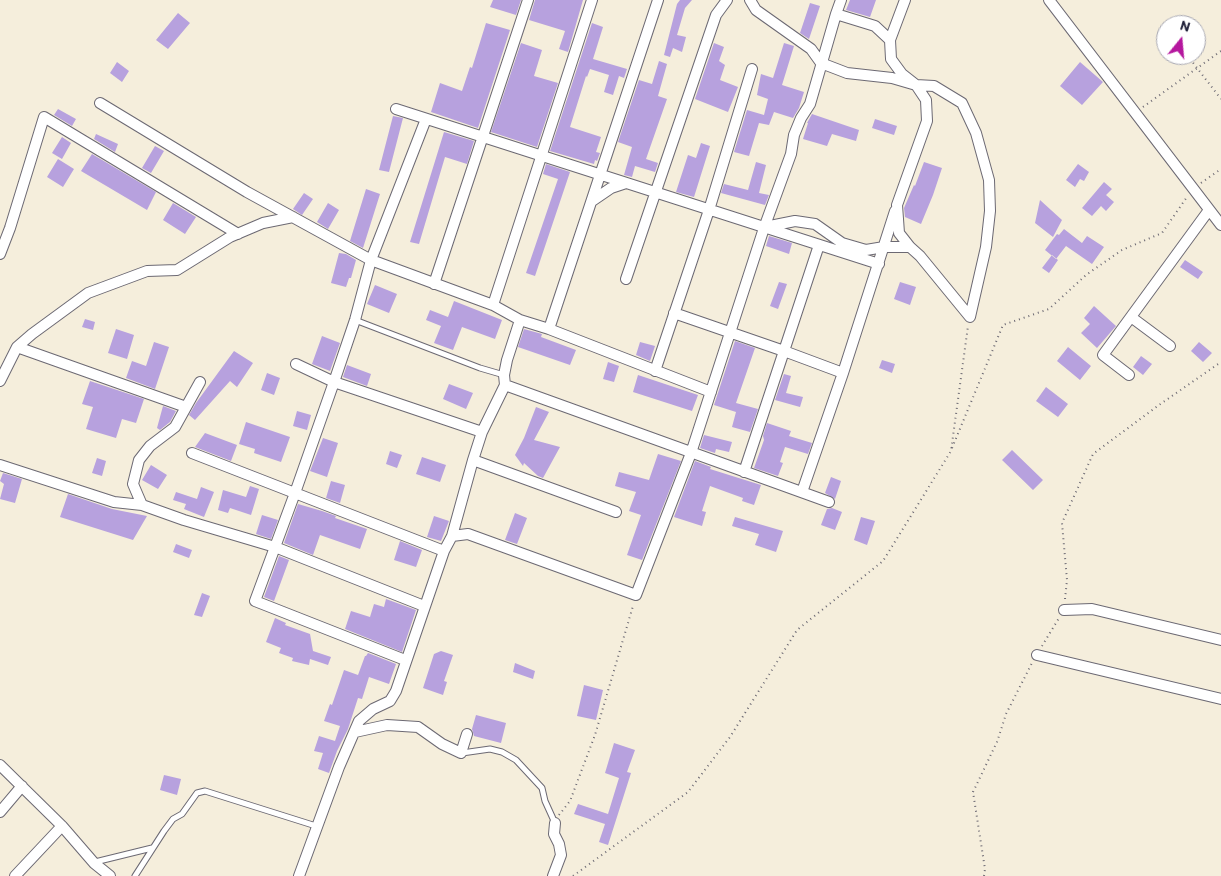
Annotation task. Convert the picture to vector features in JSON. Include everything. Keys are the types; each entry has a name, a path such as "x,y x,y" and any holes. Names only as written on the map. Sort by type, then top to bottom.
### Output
{"street":[{"path":"434,284 528,0"},
{"path":"493,305 592,0"},
{"path":"549,329 658,0"},
{"path":"626,278 716,14 728,0"},
{"path":"750,0 756,10 811,49 821,63 847,73 892,78 934,86 962,103 976,133 989,180 990,211 986,247 970,316"},
{"path":"452,536 468,534 636,596 691,453 764,228 791,154 794,135 801,118 810,104 841,0"},
{"path":"802,492 844,373 897,205 927,121 926,100 916,84 902,74 891,59 890,40 905,0"},
{"path":"1049,0 1221,225"},
{"path":"836,14 876,26 890,40"},
{"path":"654,371 709,210 752,69"},
{"path":"100,103 247,192 371,260 493,305 520,320 549,329 711,392"},
{"path":"396,109 879,264"},
{"path":"0,254 10,228 44,117 238,234"},
{"path":"405,660 255,601 334,382 371,260 426,119"},
{"path":"592,200 611,188 626,183"},
{"path":"897,205 899,233 970,316"},
{"path":"1129,375 1103,355 1209,210"},
{"path":"0,381 17,347 88,293 147,271 177,270 238,234 263,223 293,217"},
{"path":"764,228 795,221 815,224 842,243 866,250 884,247 910,247"},
{"path":"744,472 819,245"},
{"path":"674,312 844,373"},
{"path":"1131,317 1170,346"},
{"path":"299,876 316,826 359,721 373,709 390,701 396,691 424,606 444,551 452,536 482,432 505,386 504,374 520,320"},
{"path":"17,347 186,408"},
{"path":"296,364 334,382 482,432"},
{"path":"142,505 133,484 139,460 150,446 175,427 200,382"},
{"path":"505,386 829,502"},
{"path":"192,453 444,551"},
{"path":"473,460 616,512"},
{"path":"0,465 114,502 142,505 184,520 276,547 424,606"},
{"path":"1064,610 1092,609 1221,640"},
{"path":"1037,655 1221,699"},
{"path":"355,732 387,725 418,727 442,744 461,753 467,734"},
{"path":"0,765 62,826 94,863 110,876"},
{"path":"0,812 22,786"},
{"path":"553,876 561,855 559,844 554,834 555,823"},
{"path":"15,876 62,826"}],"lane":[{"path":"354,320 480,368 504,374"},
{"path":"461,753 490,748 516,760 542,788 545,801 555,823"},
{"path":"135,876 164,831 173,820 182,814 197,793 205,791 316,826"},
{"path":"94,863 152,848 135,876"}],"path":[{"path":"1135,113 1221,51"},
{"path":"1195,65 1221,99"},
{"path":"573,876 688,792 730,737 797,630 884,560 951,451 1003,325 1049,309 1086,276 1122,250 1162,233 1193,189 1221,169"},
{"path":"951,451 970,316"},
{"path":"984,876 985,869 973,792 997,742 1006,714 1026,673 1064,610 1067,580 1062,523 1093,454 1221,362"},
{"path":"555,823 562,810 570,801 595,734 636,596"}],"building":[{"path":"493,0 521,0 516,15 490,7"},
{"path":"535,0 583,0 568,52 559,49 565,31 529,20"},
{"path":"680,0 692,0 685,8 677,35 686,37 682,52 673,48 670,57 664,55 677,4"},
{"path":"850,0 876,0 870,17 846,10"},
{"path":"810,3 820,6 809,39 800,33"},
{"path":"178,13 190,23 168,49 156,40"},
{"path":"486,23 510,30 478,128 431,112 440,83 462,91 470,67 472,68"},
{"path":"592,23 603,27 593,59 627,69 624,78 619,76 613,95 604,92 609,75 590,69 586,76 570,127 601,137 596,152 600,153 594,164 550,151"},
{"path":"521,43 542,50 534,76 558,83 537,147 491,132"},
{"path":"714,43 724,47 719,61 725,65 720,80 738,87 728,112 695,99"},
{"path":"784,43 794,46 782,85 804,92 799,108 793,118 774,112 769,125 759,123 749,156 734,152 747,110 764,115 768,99 757,95 761,74 773,78"},
{"path":"659,61 667,64 658,96 667,99 646,159 658,163 655,172 635,166 632,177 624,175 632,147 618,142 639,80 652,84"},
{"path":"117,62 129,71 122,82 110,73"},
{"path":"1080,62 1103,82 1082,105 1060,86"},
{"path":"58,109 76,119 72,126 54,115"},
{"path":"812,114 859,130 856,141 832,134 827,146 803,139 807,123"},
{"path":"393,116 403,118 389,172 379,170"},
{"path":"875,119 897,126 894,135 872,128"},
{"path":"444,132 474,141 467,164 445,157 419,244 410,242"},
{"path":"96,134 118,144 115,152 94,139"},
{"path":"62,137 71,143 62,159 52,153"},
{"path":"701,143 710,146 694,197 676,192 688,155 696,158"},
{"path":"155,146 164,151 151,173 142,168"},
{"path":"92,154 156,192 147,210 81,171"},
{"path":"58,159 74,169 63,187 47,177"},
{"path":"756,162 766,165 759,193 769,195 765,205 721,193 724,184 748,190"},
{"path":"924,162 942,168 921,224 905,217 904,208"},
{"path":"546,164 570,172 535,276 526,273 558,179 543,174"},
{"path":"1078,164 1089,172 1084,181 1080,179 1075,187 1066,180"},
{"path":"1104,182 1112,189 1106,195 1114,202 1106,211 1101,206 1092,216 1082,208"},
{"path":"366,189 380,194 363,248 350,241"},
{"path":"304,193 313,199 302,215 293,209"},
{"path":"1040,200 1062,220 1053,237 1035,223"},
{"path":"173,203 196,217 185,234 163,220"},
{"path":"328,203 339,210 328,229 317,222"},
{"path":"1064,229 1082,243 1087,236 1104,247 1092,264 1066,246 1056,259 1045,250 1057,234 1059,235"},
{"path":"769,236 792,243 789,254 766,246"},
{"path":"339,253 346,254 356,260 351,278 349,278 346,287 331,283"},
{"path":"1052,255 1058,260 1049,273 1042,268"},
{"path":"1185,260 1203,272 1198,279 1180,267"},
{"path":"779,282 787,284 778,309 770,306"},
{"path":"900,282 916,287 910,305 894,299"},
{"path":"375,285 397,294 389,313 367,304"},
{"path":"454,301 502,320 495,339 462,327 453,350 434,343 441,326 426,320 430,310 448,317"},
{"path":"1094,306 1116,326 1097,348 1081,333 1090,324 1084,318"},
{"path":"85,319 95,322 93,330 82,327"},
{"path":"116,329 134,335 127,359 108,353"},
{"path":"524,329 542,334 541,337 576,350 570,365 518,347"},
{"path":"322,336 340,343 330,371 312,364"},
{"path":"735,341 755,348 736,403 758,409 750,432 732,427 736,412 714,405"},
{"path":"154,342 169,347 155,389 126,378 132,361 146,366"},
{"path":"640,342 655,346 650,361 636,355"},
{"path":"1199,342 1212,353 1203,362 1191,351"},
{"path":"1068,347 1091,366 1080,380 1057,361"},
{"path":"234,351 253,363 237,387 230,381 195,420 189,415"},
{"path":"1141,356 1152,364 1143,375 1133,367"},
{"path":"882,360 895,364 892,373 879,368"},
{"path":"608,362 619,366 614,382 603,379"},
{"path":"347,365 371,374 367,386 343,377"},
{"path":"267,373 280,378 274,395 261,390"},
{"path":"784,374 791,376 786,393 803,397 800,407 775,400"},
{"path":"638,375 698,395 692,411 633,392"},
{"path":"90,381 144,399 136,423 122,419 116,438 86,429 93,407 82,404"},
{"path":"449,384 473,393 466,409 443,399"},
{"path":"1046,387 1068,404 1058,417 1036,401"},
{"path":"163,406 176,411 170,422 160,430 157,428"},
{"path":"536,407 549,412 534,440 560,447 543,478 538,476 524,463 523,466 515,455"},
{"path":"297,411 311,415 307,430 293,426"},
{"path":"246,422 290,437 281,462 254,453 255,449 239,444"},
{"path":"767,423 791,431 789,436 812,443 808,454 785,447 780,462 783,463 778,476 754,468 764,440 763,436"},
{"path":"205,433 237,445 231,461 195,447"},
{"path":"704,435 732,442 729,452 716,449 715,453 700,448"},
{"path":"323,438 338,443 327,477 310,471"},
{"path":"1012,450 1043,480 1033,490 1002,460"},
{"path":"390,451 402,455 397,468 386,464"},
{"path":"658,454 681,461 642,560 627,555 641,515 629,511 636,492 615,486 619,472 649,480"},
{"path":"422,457 446,465 440,482 416,474"},
{"path":"97,458 106,461 102,476 92,473"},
{"path":"695,461 711,467 710,469 761,485 754,505 742,501 743,498 710,486 702,511 706,512 702,526 674,517"},
{"path":"151,465 167,475 158,489 142,480"},
{"path":"3,473 22,479 15,503 0,499 4,484 0,481"},
{"path":"831,477 841,481 835,499 825,493"},
{"path":"331,481 345,485 340,503 326,498"},
{"path":"250,486 259,489 251,515 230,508 228,513 218,510 223,490 246,497"},
{"path":"201,487 214,492 204,517 184,509 186,504 173,500 176,492 197,499"},
{"path":"68,494 112,509 147,516 133,540 60,517"},
{"path":"298,504 336,516 335,518 367,529 360,549 320,535 313,555 284,543"},
{"path":"832,508 842,512 835,530 821,525 827,509"},
{"path":"515,513 527,518 517,544 505,540"},
{"path":"262,515 278,520 271,539 256,534"},
{"path":"434,516 449,521 441,541 427,537"},
{"path":"735,517 783,531 776,552 755,545 759,534 732,526"},
{"path":"861,517 875,521 867,545 854,540"},
{"path":"400,541 422,550 416,567 394,560"},
{"path":"176,544 192,550 189,558 173,552"},
{"path":"279,556 289,560 274,601 264,597"},
{"path":"202,593 210,596 202,617 194,615"},
{"path":"386,599 416,610 402,652 345,629 351,611 370,617 374,604 384,607"},
{"path":"275,618 286,623 285,625 310,634 313,651 331,657 328,665 310,659 309,665 292,661 293,658 279,653 281,648 266,642"},
{"path":"441,651 453,655 444,681 447,682 443,695 423,688 434,654"},
{"path":"368,653 396,664 389,684 369,677 362,699 358,698 348,729 329,773 318,769 323,753 314,751 319,736 335,741 340,726 324,721 330,704 332,705 344,670 358,675"},
{"path":"515,663 535,671 533,679 513,672"},
{"path":"584,685 603,690 596,720 577,716"},
{"path":"476,715 506,723 501,743 474,736 472,729"},
{"path":"614,743 635,750 627,772 631,773 608,845 599,842 605,824 574,814 578,804 608,814 619,778 605,773"},
{"path":"164,775 181,779 177,795 160,790"}]}
